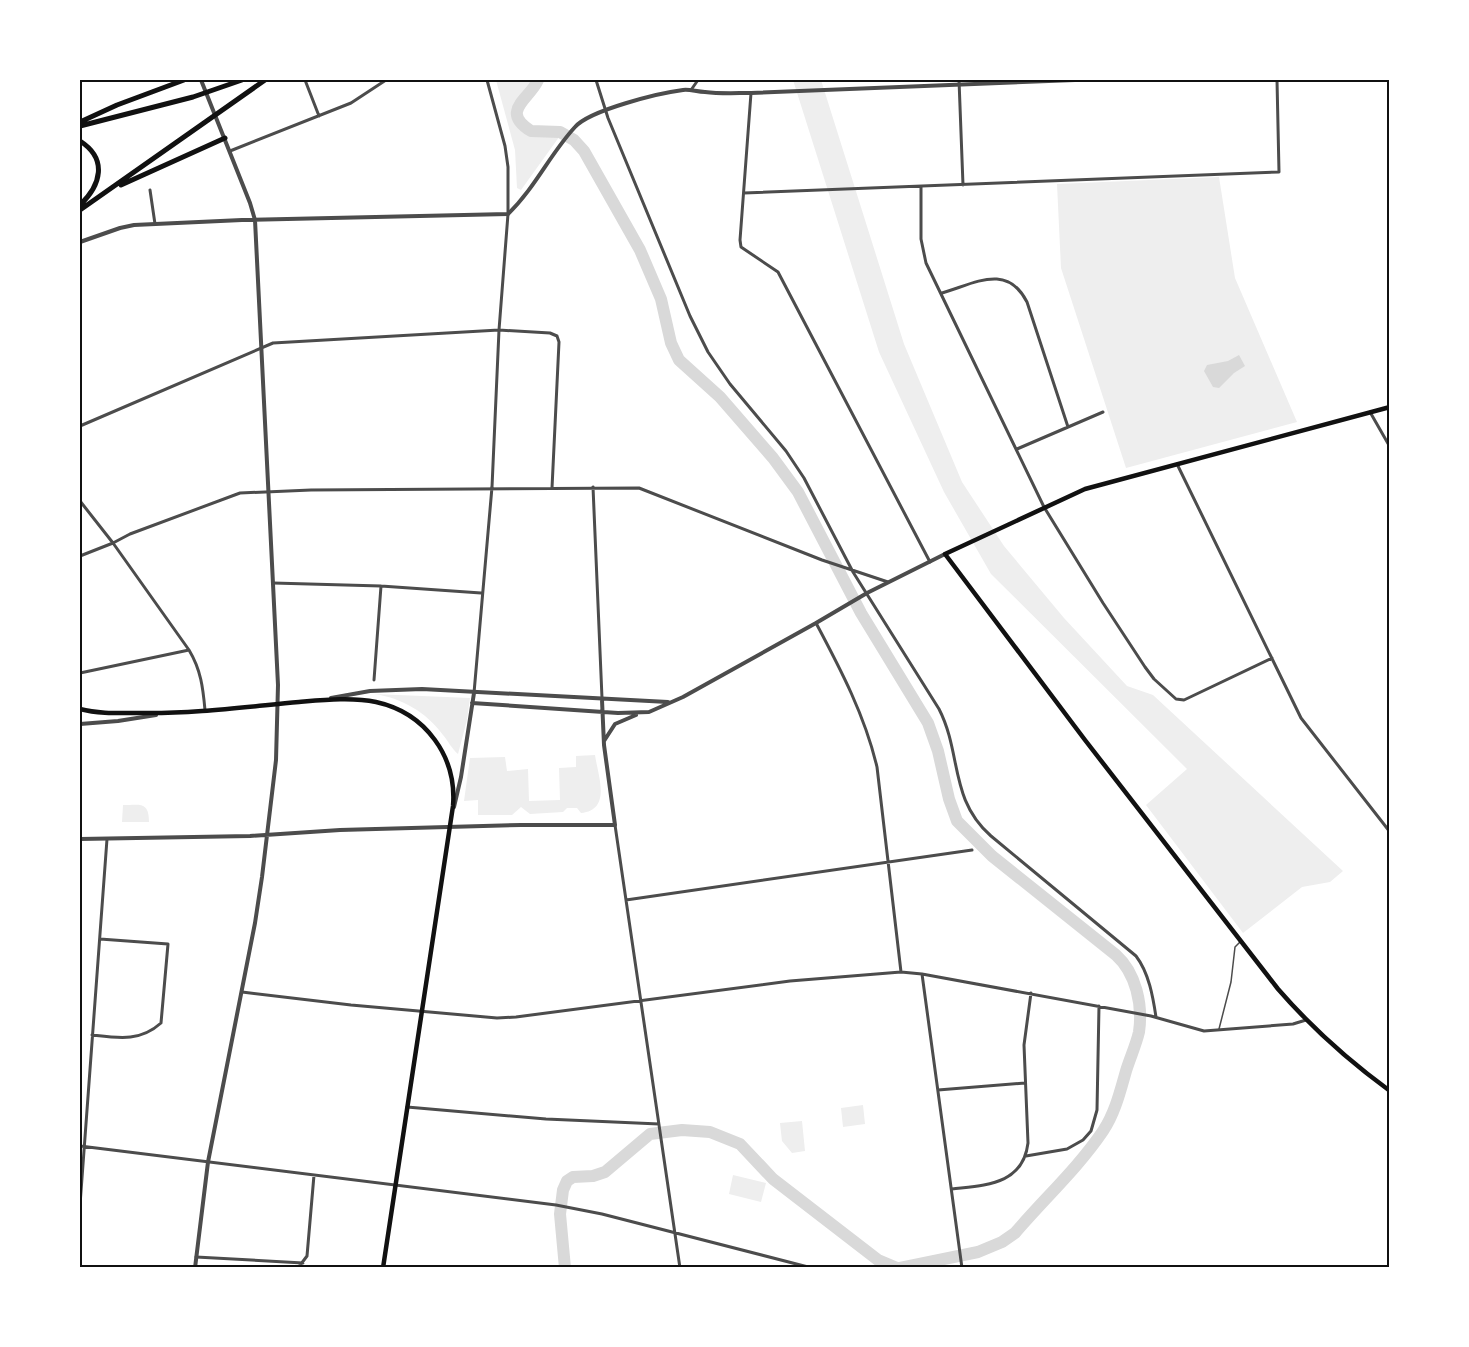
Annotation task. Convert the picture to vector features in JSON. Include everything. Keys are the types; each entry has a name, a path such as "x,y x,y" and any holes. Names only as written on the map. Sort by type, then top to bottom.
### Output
{"highway":[{"path":"80,124 117,105 184,80"},
{"path":"80,124 184,99 242,80"},
{"path":"80,210 265,80"},
{"path":"98,197 145,172 225,138"},
{"path":"80,141 94,156 98,176 93,190 80,205"}],"main road":[{"path":"1389,407 1085,489 945,554 1278,989 1353,1064 1389,1091"},
{"path":"80,709 98,713 163,713 363,700 400,711 422,725 435,740 450,768 454,787 452,813 383,1268"}],"street":[{"path":"195,1268 208,1162 255,923 276,760 278,704 255,220 201,80"},
{"path":"304,80 319,116"},
{"path":"230,151 357,100 386,80"},
{"path":"452,813 460,785 474,693 492,488 499,330 506,257 508,214 506,146 487,80"},
{"path":"596,80 605,111 690,316 708,352 730,384 786,451 804,478 865,594 943,717 961,789 969,811 975,821 991,836 1136,956 1141,962 1149,984 1156,1017"},
{"path":"691,90 698,80"},
{"path":"80,242 120,228 155,224 508,214 531,188 574,128 590,116 645,99 691,90 706,93 751,93 959,81 1075,80"},
{"path":"744,193 1279,172 1277,80"},
{"path":"959,81 963,185"},
{"path":"751,93 741,247 778,272 930,562"},
{"path":"921,187 921,239 926,263 1044,507 1145,667 1154,679 1176,699 1184,700 1272,658"},
{"path":"150,190 155,224"},
{"path":"942,293 997,278 1011,281 1021,290 1068,427"},
{"path":"80,426 273,343 499,330 550,333 557,336 559,342 552,488"},
{"path":"1017,449 1102,412"},
{"path":"1370,412 1389,447"},
{"path":"1178,464 1301,718 1389,832"},
{"path":"80,556 130,534 240,493 492,488 639,488 652,491 822,560 888,582"},
{"path":"593,488 604,741 680,1268"},
{"path":"80,501 113,543 198,664 205,710"},
{"path":"604,741 609,731 617,723 660,708 698,690 865,594 945,554"},
{"path":"273,583 381,586 482,593"},
{"path":"374,680 381,586"},
{"path":"816,624 843,673 873,749 901,972"},
{"path":"80,672 189,650"},
{"path":"320,701 353,693 382,690 434,690 669,702"},
{"path":"472,703 602,712 646,712"},
{"path":"80,724 118,721 163,713"},
{"path":"80,839 450,827 615,825"},
{"path":"80,1205 82,1147 107,838"},
{"path":"626,900 972,850"},
{"path":"92,1035 131,1038 147,1033 161,1023 168,944 99,938"},
{"path":"242,992 497,1018 820,978 901,972 1136,1013 1198,1030 1293,1024 1307,1019"},
{"path":"922,974 962,1268"},
{"path":"952,1189 993,1184 1008,1177 1020,1167 1026,1156 1028,1143 1024,1045 1031,993"},
{"path":"1026,1156 1067,1149 1083,1140 1091,1131 1097,1110 1099,1006"},
{"path":"938,1090 1025,1083"},
{"path":"407,1107 659,1126"},
{"path":"82,1147 556,1204 812,1268"},
{"path":"298,1268 307,1256 314,1174"},
{"path":"196,1257 303,1263"}],"lane":[{"path":"1219,1030 1231,982 1235,947 1241,941"}],"shaded area":[{"path":"496,80 538,80 520,105 517,117 531,131 562,133 521,190 517,188 515,150"},
{"path":"793,80 821,80 904,344 962,482 1004,546 1064,618 1127,686 1153,695 1343,871 1330,882 1302,887 1243,933 1146,805 1187,769 991,574 944,492 879,352"},
{"path":"1219,177 1235,278 1297,422 1126,468 1061,268 1057,184"},
{"path":"1239,355 1245,366 1219,388 1213,387 1204,371 1207,365 1228,361"},
{"path":"374,694 470,698 458,754 429,719 413,707"},
{"path":"595,755 601,791 597,806 591,811 581,813 577,808 567,808 563,812 530,814 521,807 512,815 478,815 478,800 464,801 470,758 505,757 507,771 528,769 529,801 560,800 559,768 576,767 576,756"},
{"path":"123,805 145,807 149,815 149,822 122,822"},
{"path":"863,1105 865,1124 843,1127 841,1108"},
{"path":"802,1121 805,1151 792,1153 782,1141 780,1123"},
{"path":"733,1175 766,1183 761,1202 729,1194"}],"waterway":[{"path":"538,80 520,105 517,117 531,131 560,132 574,140 584,151 640,250 661,299 671,343 679,360 720,397 773,458 798,492 861,613 928,723 957,821 992,856 1116,955 1123,962 1133,980 1139,1001 1139,1032 1111,1117 1083,1158 1015,1233 1002,1242 978,1252 900,1268"},
{"path":"565,1268 560,1214 563,1190 567,1181 573,1177 593,1176 605,1172 650,1134 682,1130 710,1132 740,1144 773,1179 878,1260 897,1268"}]}
